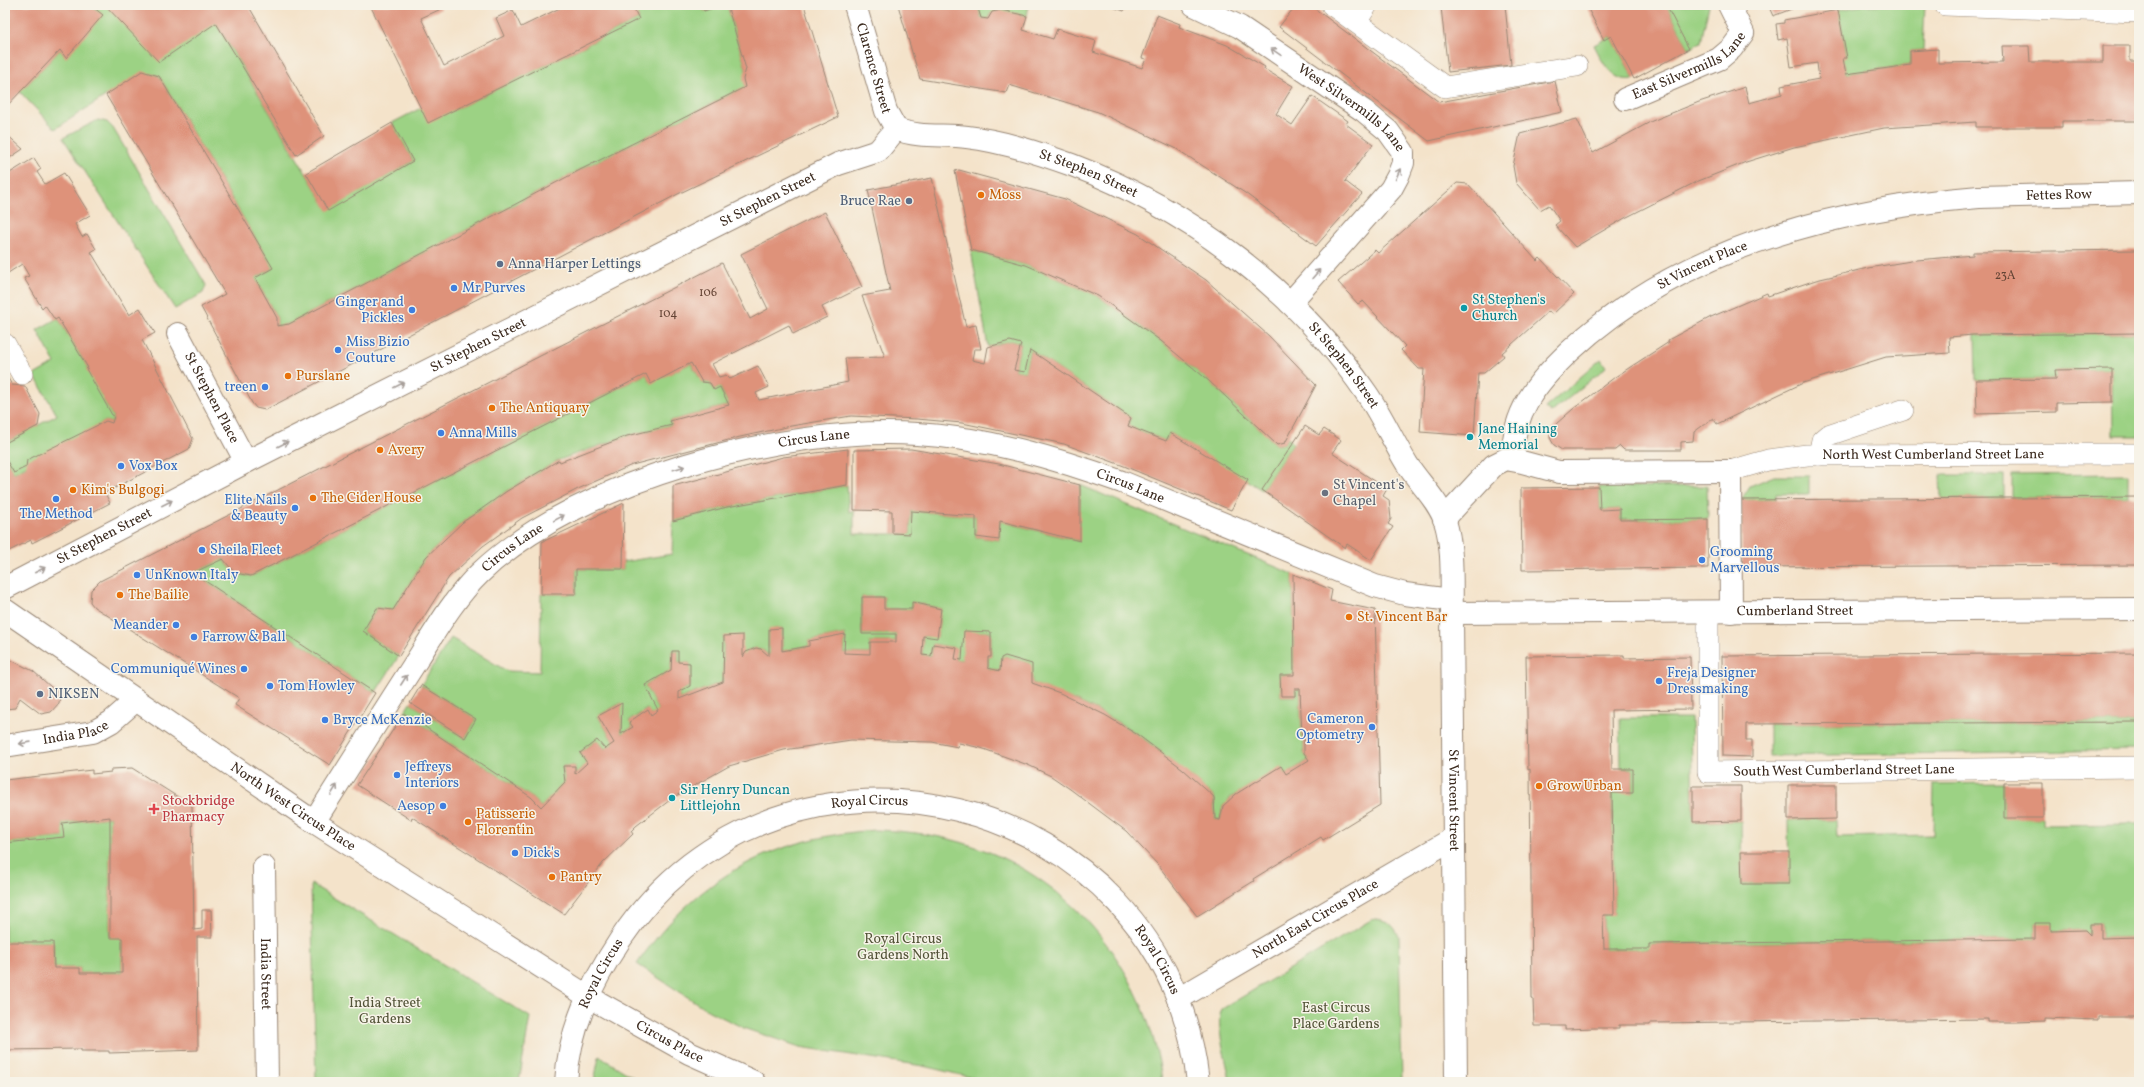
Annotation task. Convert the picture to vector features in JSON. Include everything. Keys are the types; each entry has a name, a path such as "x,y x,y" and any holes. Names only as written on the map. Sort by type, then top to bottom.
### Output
{"street":[{"name":"Clarence Street","path":"855,5 886,110 896,129"},
{"name":"West Silvermills Lane","path":"1194,5 1240,27 1364,111 1388,131 1403,152 1403,163 1391,189 1290,303"},
{"name":"East Silvermills Lane","path":"1625,99 1719,60 1743,33 1729,5"},
{"name":"St Stephen Street","path":"5,588 246,462 838,164 878,151 896,129 910,134 968,137 995,142 1072,165 1112,181 1148,199 1222,245 1290,303 1328,344 1368,395 1407,464 1444,519"},
{"name":"Fettes Row","path":"1979,197 2139,194"},
{"name":"St Vincent Place","path":"1513,460 1514,430 1523,407 1545,377 1593,330 1652,289 1712,259 1776,235 1866,213 1935,202 1979,197"},
{"name":"St Stephen Place","path":"178,334 246,462"},
{"name":"Circus Lane","path":"314,822 461,593 497,558 533,532 618,489 682,467 774,444 847,433 886,432 956,438 1022,451 1084,468 1122,482 1375,586 1421,596 1451,606"},
{"name":"North West Cumberland Street Lane","path":"1444,519 1494,465 1506,459 1559,472 1730,471"},
{"path":"1730,471 1731,612"},
{"name":"St Vincent Street","path":"1444,519 1450,551 1456,1082"},
{"name":"Cumberland Street","path":"1451,606 1708,612 2139,609"},
{"name":"North West Circus Place","path":"5,610 314,822 587,996"},
{"name":"India Place","path":"5,746 93,732 111,722 136,700"},
{"name":"Royal Circus","path":"566,1082 570,1048 587,996 630,926 663,888 696,860 736,836 781,817 826,805 874,800 924,803 982,816 1033,837 1055,851 1097,883 1136,925 1165,972 1178,999 1192,1046 1198,1082"},
{"name":"North East Circus Place","path":"1178,999 1454,838"},
{"name":"India Street","path":"264,866 267,1082"},
{"name":"Circus Place","path":"587,996 689,1053 754,1082"}],"lane":[{"path":"1332,5 1361,13 1445,87 1577,66"},
{"path":"1945,5 2138,12 2138,5"},
{"path":"5,344 22,374"},
{"path":"1819,455 1822,440 1828,435 1902,410"},
{"name":"North West Cumberland Street Lane","path":"1730,471 1768,460 1796,456 1819,455 2139,454"},
{"name":"South West Cumberland Street Lane","path":"1708,612 1708,772 2139,767"}],"green space":[{"path":"95,5 105,5 216,23 328,210 413,161 392,123 421,108 454,110 639,19 632,5 702,5 704,11 727,5 746,69 745,87 580,170 289,324 277,326 277,318 255,278 273,268 159,76 142,72 55,129 20,92 60,50 66,57 102,15 93,7"},
{"path":"977,5 1029,5 1027,16 998,10 990,14 988,19 981,18"},
{"path":"1672,5 1709,5 1701,42 1689,49 1667,7"},
{"path":"1865,5 1925,5 1923,50 1910,51 1910,65 1846,74 1843,58 1847,57 1838,10"},
{"path":"1611,36 1634,79 1619,78 1609,70 1594,45"},
{"path":"98,120 107,122 113,128 206,285 203,293 175,309 63,138"},
{"path":"971,250 1026,265 1098,296 1161,341 1209,381 1277,445 1285,443 1289,438 1293,444 1262,490 1170,433 1166,441 1128,426 1131,418 1030,350 1025,372 1014,370 1021,344 1010,341 988,347"},
{"path":"58,318 88,368 87,369 112,415 114,416 112,423 106,421 14,473 5,458 5,443 57,415 34,375 55,363 37,330"},
{"path":"2139,333 2139,436 2113,436 2112,369 2056,370 2056,379 1976,380 1975,335"},
{"path":"1601,359 1606,367 1551,413 1545,408"},
{"path":"691,363 702,382 710,383 714,390 720,387 729,405 670,421 672,425 627,436 559,460 507,491 463,522 426,557 393,610 377,608 363,631 399,656 375,693 193,573 223,559 235,573 251,576 646,374 651,383"},
{"path":"2128,474 2128,497 2012,498 2012,475"},
{"path":"1940,475 2004,475 2004,498 1941,499"},
{"path":"1774,476 1809,476 1809,494 1776,494 1776,500 1741,500 1750,486"},
{"path":"847,485 849,512 854,510 854,534 910,534 911,511 976,516 976,537 999,540 1000,521 1079,541 1080,485 1293,574 1294,675 1280,675 1281,696 1295,696 1295,689 1300,689 1302,738 1304,738 1304,753 1309,760 1286,774 1281,767 1230,798 1229,801 1223,806 1220,820 1215,819 1214,797 1175,763 1134,732 1087,706 1032,683 1031,664 1005,656 1001,659 1000,671 988,668 988,657 991,657 991,632 975,632 962,660 955,659 956,648 933,644 931,656 922,655 923,636 937,637 941,609 912,602 912,609 884,609 884,597 862,597 862,634 896,634 896,642 870,642 870,654 844,653 845,634 809,641 809,646 782,651 782,628 769,630 769,656 766,652 755,648 748,651 743,657 724,636 723,682 679,699 679,692 690,686 690,663 678,662 678,651 672,651 671,670 645,685 658,710 651,715 647,709 629,721 633,727 621,734 621,703 598,716 614,743 605,749 597,740 580,753 587,763 575,774 575,766 563,766 565,782 541,807 531,797 404,713 410,703 465,738 476,719 421,685 451,638 507,671 540,672 541,594 576,594 576,569 623,569 623,562 672,554 673,521 727,507"},
{"path":"1707,486 1708,519 1620,520 1620,509 1600,510 1599,487"},
{"path":"1620,718 1691,718 1693,822 1741,821 1742,884 1789,884 1788,820 1836,819 1837,837 1933,835 1934,784 2004,783 2004,817 2043,818 2043,825 2139,824 2139,937 2101,938 2101,924 2090,924 2090,935 2085,930 2051,931 2035,923 2035,939 1650,944 1649,949 1604,949 1603,915 1614,914 1612,793 1633,792 1633,769 1621,768"},
{"path":"2139,722 2139,750 1769,756 1769,724"},
{"path":"110,817 110,937 122,938 122,973 80,973 80,968 54,968 53,942 5,942 5,843 63,837 62,823"},
{"name":"Royal Circus Gardens North","path":"875,830 925,834 973,846 1010,862 1044,882 1074,908 1101,937 1124,970 1142,1006 1155,1043 1162,1082 990,1082 923,1066 800,1047 746,1029 709,1011 637,964 660,934 685,907 711,885 740,867 770,853 802,842 837,834"},
{"name":"India Street Gardens","path":"311,884 530,1017 519,1082 316,1082"},
{"name":"East Circus Place Gardens","path":"1376,919 1390,924 1399,937 1402,1082 1230,1082 1220,1034 1220,1016 1222,1009 1371,920"},
{"path":"599,1056 641,1082 594,1082"}],"building":[{"path":"5,5 95,5 93,7 103,15 66,58 60,50 5,108"},
{"path":"105,5 248,5 324,136 296,155 216,23 159,62"},
{"path":"370,5 439,5 441,9 421,18 444,66 504,36 496,18 513,10 521,27 566,5 632,5 639,19 428,123"},
{"path":"702,5 722,5 704,11"},
{"path":"727,5 804,5 838,117 678,194 265,410 256,408 252,403 201,307 225,294 106,95 142,71 159,76 273,268 255,278 277,318 277,326 289,324 580,170 745,87 743,79 746,69"},
{"path":"898,5 977,5 981,18 988,19 992,12 1001,10 1027,16 1023,30 1053,39 1057,29 1096,41 1093,52 1142,68 1146,59 1142,58 1157,15 1180,24 1179,27 1227,45 1265,67 1264,69 1293,86 1276,114 1292,125 1312,96 1348,121 1346,124 1373,144 1345,181 1362,194 1316,246 1245,193 1175,148 1098,112 1009,85 1006,93 920,79"},
{"path":"1107,5 1127,5 1124,11"},
{"path":"1296,5 1310,5 1439,102 1555,81 1562,112 1429,141 1279,27"},
{"path":"1461,5 1505,5 1511,65 1448,72 1441,7"},
{"path":"1586,5 1672,5 1667,7 1689,49 1634,79 1611,36 1604,40"},
{"path":"1768,5 1802,5 1773,16"},
{"path":"1838,10 1847,58 1843,58 1846,74 1910,65 1910,51 1938,49 1938,63 2003,62 2002,46 2029,46 2030,62 2103,62 2103,46 2130,46 2130,61 2139,61 2139,121 2062,121 2062,127 1976,127 1976,122 1884,128 1794,147 1746,162 1696,182 1625,218 1575,247 1555,225 1560,221 1549,205 1540,210 1516,183 1513,166 1520,134 1577,119 1593,153 1652,121 1699,102 1745,87 1749,103 1782,94 1781,86 1819,79 1817,63 1791,67 1787,38 1778,40 1776,24 1784,23 1784,20"},
{"path":"392,123 413,161 328,211 306,173"},
{"path":"5,133 23,149 5,161"},
{"path":"34,158 41,169 37,172 45,184 64,173 90,215 75,224 82,237 87,234 96,249 91,252 129,315 140,308 155,333 142,340 193,439 189,449 105,493 110,503 32,543 31,540 5,553 5,458 14,473 26,467 27,460 106,421 112,423 114,416 112,415 86,369 88,368 58,318 55,320 45,305 42,308 24,278 29,276 22,264 5,275 5,176"},
{"path":"959,170 1065,199 1138,234 1206,280 1269,336 1316,385 1285,443 1277,445 1209,381 1161,341 1098,296 1026,265 971,250 955,171"},
{"path":"932,178 966,327 976,325 981,349 974,349 972,360 985,363 988,347 1010,341 1021,344 1014,370 1025,372 1030,350 1131,418 1128,426 1166,441 1170,433 1248,480 1231,510 1124,466 1064,444 962,423 851,416 791,426 740,437 632,465 578,489 522,518 483,546 449,577 399,656 363,631 377,608 393,610 426,557 463,522 507,491 559,460 560,462 627,436 672,425 670,421 729,405 720,387 714,390 710,383 702,382 691,363 651,384 646,374 251,576 235,573 223,559 193,573 375,693 330,765 235,705 239,698 94,607 90,602 91,590 100,581 722,263 750,319 768,309 741,254 825,212 862,287 822,307 827,317 793,334 789,325 712,364 719,377 726,375 730,379 758,366 769,387 756,393 759,400 848,382 845,358 885,357 862,296 890,291 868,190"},
{"name":"St Stephen's Church","path":"1457,183 1468,184 1537,261 1540,258 1574,294 1552,315 1549,311 1502,353 1504,356 1484,373 1478,373 1474,436 1420,432 1424,369 1419,369 1401,350 1405,346 1363,301 1358,304 1338,282 1375,250 1378,253"},
{"path":"2139,250 2139,333 1973,335 1949,337 1950,353 1886,357 1803,383 1717,424 1713,418 1694,432 1693,441 1681,442 1681,450 1624,450 1620,446 1615,450 1562,450 1554,445 1550,438 1551,431 1556,424 1573,409 1615,377 1669,342 1668,340 1711,317 1767,293 1768,296 1816,280 1868,268 1917,260 1973,255 1973,252"},
{"path":"2112,369 2112,402 2056,403 2056,412 1977,414 1976,380 2056,379 2055,370"},
{"path":"5,373 12,385 25,386 40,414 38,426 5,443"},
{"name":"St Vincent's Chapel","path":"1305,426 1319,435 1324,429 1341,440 1332,453 1387,489 1383,496 1389,500 1391,519 1388,524 1393,527 1371,560 1347,544 1345,548 1262,490"},
{"path":"848,449 847,485 727,507 673,521 673,486 783,457"},
{"path":"911,449 999,464 1080,485 1080,541 1000,521 999,540 976,537 976,516 911,511 910,534 892,533 892,511 854,510 854,450"},
{"path":"1599,487 1600,510 1620,509 1620,520 1708,519 1708,568 1522,570 1521,488"},
{"path":"2139,497 2139,565 1742,567 1741,500"},
{"path":"624,503 623,569 576,569 576,594 541,594 542,542"},
{"path":"1293,574 1332,590 1330,601 1375,610 1380,805 1323,840 1321,837 1197,916 1158,865 1126,831 1070,789 1051,776 1028,765 981,748 959,743 958,747 932,742 851,740 784,750 729,766 674,797 636,826 631,831 633,834 603,863 564,914 412,817 411,820 357,785 404,713 531,797 541,807 565,782 563,766 575,766 575,774 587,763 580,753 597,740 605,749 614,743 598,716 622,703 621,734 633,727 629,722 648,709 651,715 658,710 645,685 671,670 672,651 678,651 678,662 690,663 690,686 679,692 679,699 723,682 724,636 743,635 743,657 746,652 756,648 761,649 769,656 769,629 782,628 782,651 809,646 809,641 845,634 844,653 870,654 870,642 896,642 896,634 862,634 862,597 884,597 884,609 912,609 912,602 941,609 937,638 923,636 922,655 931,656 933,644 957,648 955,659 962,660 964,631 991,632 991,657 988,657 988,668 1000,671 1001,658 1005,656 1032,664 1032,683 1060,693 1105,715 1138,735 1183,769 1214,797 1215,819 1220,820 1223,806 1236,794 1281,766 1286,774 1309,760 1304,753 1304,738 1302,738 1300,689 1295,689 1295,696 1281,696 1280,675 1294,675"},
{"path":"2139,653 2139,722 1746,724 1746,740 1752,740 1752,757 1723,756 1722,656"},
{"path":"1624,655 1624,658 1690,657 1691,709 1611,710 1612,769 1633,769 1633,793 1612,793 1614,915 1603,915 1604,949 1649,949 1649,944 2035,939 2035,923 2051,923 2051,931 2085,930 2090,935 2090,924 2101,924 2101,938 2139,937 2139,1017 2098,1017 2098,1020 2045,1018 2045,1021 2015,1022 1988,1022 1988,1019 1650,1023 1650,1025 1619,1025 1619,1028 1565,1029 1565,1026 1534,1026 1532,999 1530,769 1528,770 1526,656"},
{"path":"5,657 33,671 60,695 59,703 51,712 41,714 20,698 15,708 5,709"},
{"path":"421,685 476,719 465,738 410,703"},
{"path":"132,768 192,806 194,930 202,929 202,910 211,910 212,937 197,937 198,1050 109,1053 109,1051 81,1051 81,1049 5,1050 5,942 53,942 54,968 80,968 80,973 122,973 122,938 110,938 110,817 62,823 64,837 5,843 5,780 92,770 92,774 111,772 111,769"},
{"path":"2004,783 2043,783 2043,818 2004,818"},
{"path":"1788,785 1836,785 1836,819 1788,820"},
{"path":"1693,786 1741,786 1741,821 1693,822"},
{"path":"1741,852 1789,852 1789,884 1742,884"}],"place":[{"name":"Moss","path":"981,195"},
{"name":"Bruce Rae","path":"909,201"},
{"name":"Anna Harper Lettings","path":"500,264"},
{"name":"Mr Purves","path":"454,288"},
{"name":"St Stephen's Church","path":"1464,308"},
{"name":"Ginger and Pickles","path":"412,310"},
{"name":"Miss Bizio Couture","path":"338,350"},
{"name":"Purslane","path":"288,376"},
{"name":"treen","path":"265,387"},
{"name":"The Antiquary","path":"492,408"},
{"name":"Anna Mills","path":"441,433"},
{"name":"Jane Haining Memorial","path":"1470,437"},
{"name":"Avery","path":"380,450"},
{"name":"Vox Box","path":"121,466"},
{"name":"Kim's Bulgogi","path":"73,490"},
{"name":"St Vincent's Chapel","path":"1325,493"},
{"name":"The Cider House","path":"313,498"},
{"name":"The Method","path":"56,499"},
{"name":"Elite Nails & Beauty","path":"295,508"},
{"name":"Sheila Fleet","path":"202,550"},
{"name":"Grooming Marvellous","path":"1702,560"},
{"name":"UnKnown Italy","path":"137,575"},
{"name":"The Bailie","path":"120,595"},
{"name":"St. Vincent Bar","path":"1349,617"},
{"name":"Meander","path":"176,625"},
{"name":"Farrow & Ball","path":"194,637"},
{"name":"Communiqué Wines","path":"244,669"},
{"name":"Freja Designer Dressmaking","path":"1659,681"},
{"name":"Tom Howley","path":"270,686"},
{"name":"NIKSEN","path":"40,694"},
{"name":"Bryce McKenzie","path":"325,720"},
{"name":"Cameron Optometry","path":"1372,727"},
{"name":"Jeffreys Interiors","path":"397,775"},
{"name":"Grow Urban","path":"1539,786"},
{"name":"Sir Henry Duncan Littlejohn","path":"672,798"},
{"name":"Aesop","path":"443,806"},
{"name":"Stockbridge Pharmacy","path":"154,809"},
{"name":"Patisserie Florentin","path":"468,822"},
{"name":"Dick's","path":"515,853"},
{"name":"Pantry","path":"552,877"}]}
